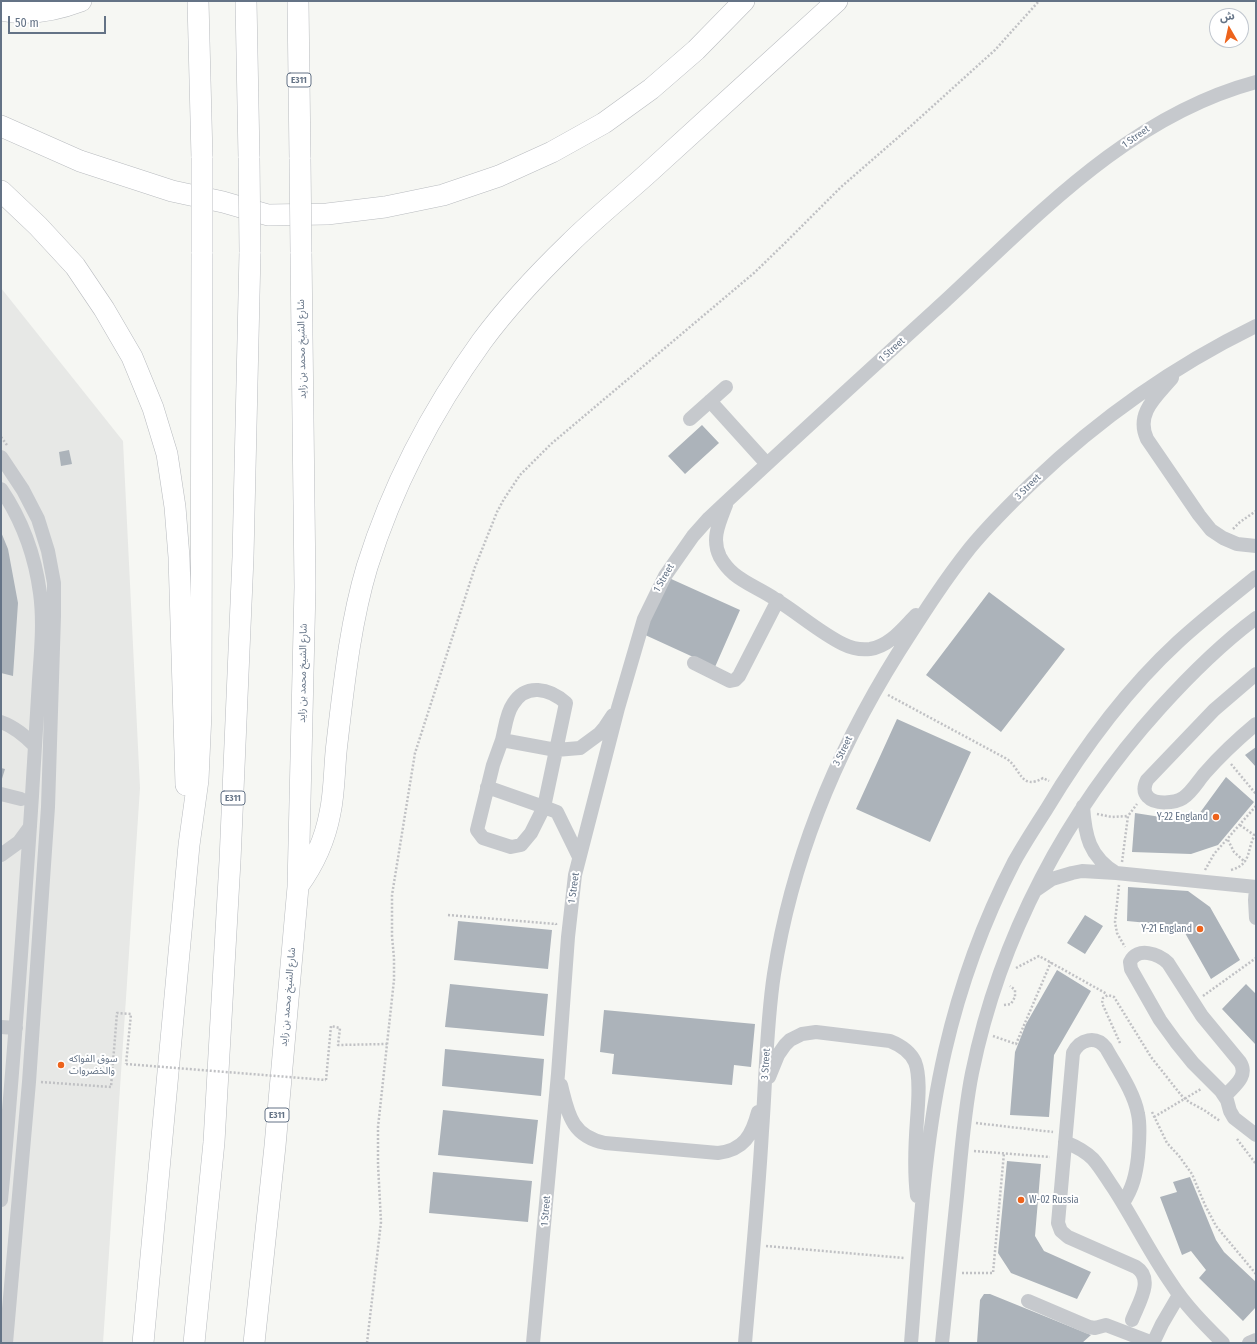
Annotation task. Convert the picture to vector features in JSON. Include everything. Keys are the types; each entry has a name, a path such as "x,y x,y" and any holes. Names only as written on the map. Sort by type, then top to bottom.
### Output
{"highway":[{"path":"1,10 10,12 37,12 67,6 81,1"},
{"path":"143,1343 189,845 198,780 201,713 202,158 198,1"},
{"name":"E311","path":"194,1343 214,1142 230,861 243,557 250,252 246,1"},
{"name":"شارع الشيخ محمد بن زايد","path":"254,1343 275,1146 298,887 305,587 298,1"},
{"path":"1,126 80,161 172,191 223,202 268,216 327,214 385,207 443,195 499,176 552,152 597,127 652,89 696,50 744,1"},
{"path":"298,887 316,858 328,821 333,793 335,758 351,632 367,567 378,535 406,470 442,403 483,340 510,306 570,243 838,1"},
{"path":"1,191 38,226 75,266 104,309 132,357 153,408 164,447 175,507 179,557 185,775 189,845"}],"street":[{"name":"1 Street","path":"533,1343 558,1074 568,937 575,875 618,708 644,620 665,576 693,536 727,501 1091,169 1153,126 1181,110 1210,97 1256,82"},
{"name":"3 Street","path":"745,1343 762,1131 767,1041 774,975 786,913 822,798 846,746 877,689 933,598 973,545 1005,510 1045,471 1119,408 1180,368 1256,326"},
{"path":"1180,368 1145,414 1143,420 1144,433 1199,515 1211,530 1223,538 1237,544 1256,546"},
{"path":"690,419 726,388"},
{"path":"710,401 767,464"},
{"path":"1,457 23,490 38,519 48,550 54,583 48,807 29,1082 6,1343"},
{"path":"1,489 10,502 27,538 35,566 40,594 42,622 16,1028 7,1067 1,1200"},
{"path":"727,501 718,524 716,535 720,558 727,567 735,575 778,600 844,645 861,649 879,646 887,642 933,598"},
{"path":"911,1343 921,1214 931,1129 938,1087 952,1020 973,955 997,898 1015,861 1079,757 1101,726 1125,697 1178,642 1206,617 1256,578"},
{"path":"694,663 730,681 738,679 778,600"},
{"path":"942,1343 961,1150 972,1073 990,1033 1001,971 1014,938 1035,890 1062,839 1088,810 1125,748 1172,694 1224,644 1256,618"},
{"path":"1256,674 1214,710 1147,780 1145,784 1145,793 1152,800 1157,801 1172,802 1182,799 1223,754 1256,724"},
{"path":"532,689 549,692 566,703 544,807 531,833 521,845 511,847 483,838 477,830 493,765 502,740 512,706 520,695 532,689"},
{"path":"502,740 556,750 580,748 606,727 618,708"},
{"path":"1,722 23,734 35,746"},
{"path":"487,787 557,812 579,857"},
{"path":"1,794 21,799"},
{"path":"1088,810 1085,831 1091,847 1100,861 1118,873"},
{"path":"1,855 19,842 30,827"},
{"path":"1035,890 1052,879 1072,872 1092,871 1256,887 1256,918"},
{"path":"1225,1096 1242,1077 1242,1065 1193,1003 1164,959 1148,953 1138,954 1132,958 1130,966 1160,1020 1180,1047 1225,1096 1234,1118 1256,1135"},
{"path":"1,1027 16,1028"},
{"path":"558,1074 570,1118 578,1130 590,1139 605,1143 718,1153 738,1147 749,1137 755,1124 764,1089 778,1055 790,1040 802,1034 816,1032 890,1041 902,1047 911,1057 917,1069 918,1093 914,1167 915,1183 921,1214"},
{"path":"1123,1203 1132,1188 1136,1176 1140,1125 1138,1114 1134,1101 1106,1048 1100,1042 1086,1040 1078,1045 1073,1053 1058,1223 1059,1228 1064,1235 1136,1267 1143,1272 1146,1283 1132,1320"},
{"path":"1065,1138 1093,1158 1123,1203 1171,1284 1196,1315 1223,1343"},
{"path":"1028,1301 1089,1327 1095,1328 1106,1325 1153,1343 1164,1319 1179,1295"},
{"path":"1250,1343 1256,1340"}],"path":[{"path":"367,1343 381,1222 378,1145 394,980 392,895 415,753 474,567 497,512 520,475 551,444 754,273 840,187 902,134 995,50 1039,1"},
{"path":"1223,538 1240,522 1256,511"},
{"path":"877,689 1007,759 1015,766 1022,778 1034,782 1043,778 1048,781"},
{"path":"1223,754 1256,794"},
{"path":"1132,958 1116,928 1118,873 1128,816 1145,793"},
{"path":"1202,881 1206,868 1211,859 1256,806"},
{"path":"1088,810 1112,816 1128,816"},
{"path":"1228,871 1237,869 1245,862 1250,852 1255,834 1240,824"},
{"path":"1228,839 1234,852 1245,862"},
{"path":"1206,868 1212,868"},
{"path":"448,915 556,924 555,935 568,937"},
{"path":"1016,968 1039,956 1114,997 1151,1057 1185,1099 1194,1104"},
{"path":"1193,1003 1256,958"},
{"path":"990,1033 1016,1044 1051,962"},
{"path":"1014,974 1017,964"},
{"path":"1008,992 1012,980"},
{"path":"1004,1005 1011,1004 1015,997 1014,990 1010,986"},
{"path":"1108,994 1103,998 1102,1003 1121,1045"},
{"path":"1002,1011 1006,998"},
{"path":"29,1082 111,1086 117,1013 131,1014 126,1064 326,1080 331,1026 340,1028 338,1045 387,1044"},
{"path":"1140,1125 1212,1083"},
{"path":"1150,1108 1167,1143 1183,1160 1192,1174 1216,1226 1256,1274"},
{"path":"965,1121 1065,1138"},
{"path":"961,1150 1063,1158"},
{"path":"949,1272 993,1273 1004,1153"},
{"path":"753,1244 918,1259"}],"shaded area":[{"name":"سوق الفواكه والخضروات","path":"1,288 123,441 140,788 103,1343 1,1343"}],"building":[{"path":"702,425 719,443 685,474 668,456"},
{"path":"69,450 72,464 61,466 59,452"},
{"path":"1,532 8,549 18,603 13,676 1,673"},
{"path":"669,578 740,610 715,667 643,634"},
{"path":"989,592 1065,649 1001,732 926,675"},
{"path":"897,719 971,752 930,842 856,809"},
{"path":"1256,747 1256,767 1245,755"},
{"path":"1,768 5,769 1,782"},
{"name":"Y-22 England","path":"1226,777 1254,802 1218,845 1191,854 1132,852 1135,813 1180,820 1199,814"},
{"name":"Y-21 England","path":"1128,887 1188,891 1210,907 1240,960 1211,979 1185,933 1169,925 1127,921"},
{"path":"1085,915 1103,926 1085,954 1067,943"},
{"path":"458,921 552,930 548,969 454,960"},
{"path":"1057,970 1091,991 1054,1055 1049,1117 1010,1115 1015,1052 1026,1024"},
{"path":"450,984 548,994 544,1036 445,1027"},
{"path":"1246,984 1256,994 1256,1045 1222,1009"},
{"path":"604,1010 755,1024 751,1067 734,1065 732,1085 612,1074 614,1054 600,1052"},
{"path":"445,1049 544,1059 541,1096 442,1086"},
{"path":"443,1110 538,1120 533,1164 438,1155"},
{"name":"W-02 Russia","path":"1007,1161 1041,1164 1035,1236 1044,1251 1091,1272 1077,1299 1011,1273 998,1253"},
{"path":"433,1172 532,1181 528,1222 429,1213"},
{"path":"1190,1177 1216,1240 1224,1252 1256,1282 1256,1307 1243,1321 1199,1278 1206,1270 1191,1251 1182,1255 1160,1197 1177,1192 1173,1182"},
{"path":"984,1294 990,1294 1091,1335 1082,1343 977,1343 980,1300"}],"place":[{"name":"Y-22 England","path":"1216,817"},
{"name":"Y-21 England","path":"1200,929"},
{"name":"سوق الفواكه والخضروات","path":"61,1065"},
{"name":"W-02 Russia","path":"1021,1200"}]}
